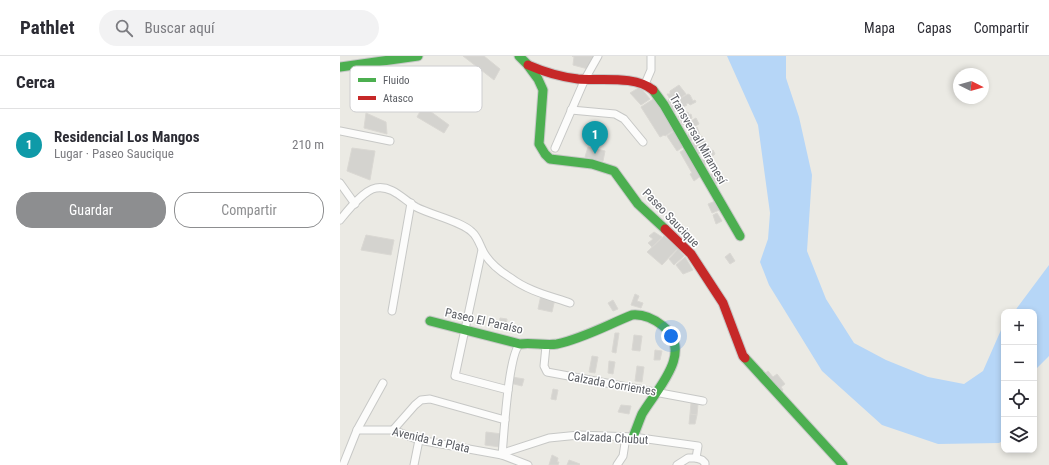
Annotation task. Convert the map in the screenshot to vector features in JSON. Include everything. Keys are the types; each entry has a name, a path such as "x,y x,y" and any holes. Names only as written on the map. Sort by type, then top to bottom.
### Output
{"street":[{"path":"340,67 418,56"},
{"name":"Paseo Saucique","path":"519,56 528,64 543,90 539,144 544,154 550,159 592,164 614,171 638,204 691,254 724,303 743,356 843,465"},
{"path":"555,148 585,79 598,56"},
{"path":"528,64 555,74 578,80 585,79 638,82 645,84 651,70 651,56"},
{"name":"Transversal Miramesí","path":"645,84 661,99 740,236"},
{"path":"571,110 615,114 624,119 643,142"},
{"path":"340,132 390,141"},
{"path":"340,183 355,204"},
{"path":"340,220 363,195 371,189 384,188 400,195 416,207 445,218 472,232 485,255 500,270 524,287 570,303"},
{"path":"392,311 411,203"},
{"path":"482,250 455,376 508,390"},
{"name":"Paseo El Paraíso","path":"430,321 520,344 526,343 546,346 569,341 632,315 645,316 664,327 672,336 676,350 676,359 672,368 642,415 630,437 618,465"},
{"path":"502,454 508,390 515,350 520,344"},
{"name":"Calzada Corrientes","path":"546,346 544,366 548,372 703,401"},
{"path":"343,465 357,430 384,383"},
{"path":"393,430 415,405 422,400 430,399 505,420"},
{"name":"Avenida La Plata","path":"357,430 393,430 419,440 502,454 528,465"},
{"name":"Calzada Chubut","path":"502,454 549,438 579,435 630,437 698,446 696,458"},
{"path":"414,465 419,440"},
{"path":"677,465 688,458 702,460 705,465"}],"water":[{"path":"727,56 786,56 786,78 799,117 812,175 807,251 826,299 854,343 886,360 928,377 964,384 983,371 1001,330 1001,442 938,444 882,425 822,371 769,285 760,262 768,239 770,213 758,125"},
{"path":"1049,265 1049,356 1037,368 1037,309 1016,309"}],"building":[{"path":"463,56 484,56 500,69 494,80 482,71 482,66 476,66"},
{"path":"572,56 596,56 588,69 573,65 574,57"},
{"path":"679,85 686,94 671,105 667,94 670,94 670,91"},
{"path":"640,87 650,99 641,105 630,93"},
{"path":"688,94 693,101 695,100 696,102 690,105 688,103 674,112 671,105"},
{"path":"658,96 676,129 665,136 660,137 641,107"},
{"path":"420,112 431,112 449,125 444,133 417,117"},
{"path":"688,112 689,115 691,114 692,118 683,125 678,116"},
{"path":"366,113 386,122 387,134 364,128"},
{"path":"696,118 699,124 690,129 687,123"},
{"path":"697,127 700,135 690,141 690,137 688,138 687,136"},
{"path":"677,129 686,145 677,151 667,136"},
{"path":"702,136 706,143 701,147 702,149 696,153 691,144"},
{"path":"707,144 711,149 704,154 702,151 698,155 696,154 702,149 702,147"},
{"path":"588,147 605,151 603,161 585,157"},
{"path":"352,148 375,151 370,180 347,171"},
{"path":"687,148 702,175 694,181 690,174 692,173 680,152"},
{"path":"713,150 715,154 710,158 711,162 704,165 702,160 704,159 703,156"},
{"path":"718,170 720,173 718,176 721,180 716,184 710,176"},
{"path":"718,200 722,209 712,213 708,204"},
{"path":"717,213 722,221 716,224 713,215"},
{"path":"654,232 662,237 652,247 648,243 653,239 649,236"},
{"path":"366,235 394,240 391,255 361,250"},
{"path":"664,236 678,248 662,265 647,252"},
{"path":"678,249 684,256 674,265 669,259"},
{"path":"730,253 735,261 730,264 725,257"},
{"path":"685,257 693,270 683,274 676,265"},
{"path":"635,294 639,296 637,301 643,303 641,308 631,305"},
{"path":"541,295 555,299 552,312 538,309"},
{"path":"613,300 618,309 613,311 608,303"},
{"path":"500,318 507,319 506,328 499,327"},
{"path":"615,333 619,333 616,353 612,352"},
{"path":"634,335 642,336 640,351 632,350"},
{"path":"655,350 662,351 660,360 654,360"},
{"path":"592,356 598,357 595,373 589,372"},
{"path":"609,361 615,362 613,374 608,373"},
{"path":"637,366 644,367 642,382 635,381"},
{"path":"768,371 773,377 777,374 785,384 781,387 783,390 780,393 763,375"},
{"path":"512,377 524,379 522,386 510,383"},
{"path":"553,389 558,390 556,400 551,399"},
{"path":"691,403 698,404 697,415 690,414"},
{"path":"621,405 631,406 629,414 618,412"},
{"path":"690,414 697,415 695,424 689,424"},
{"path":"486,432 502,434 500,447 485,445"},
{"path":"552,455 558,458 558,465 549,465"},
{"path":"569,460 580,464 567,465"}],"traffic: fast":[{"path":"340,67 418,56"},
{"path":"519,56 538,79 543,90 539,144 545,154 550,159 592,164 614,171 638,204 665,229"},
{"path":"653,90 664,105 740,236"},
{"path":"430,321 520,344 529,343 548,345 577,338 632,315 644,316 656,321 672,336 675,347 674,359 670,371 642,414 633,437"},
{"path":"745,358 843,465"}],"traffic: jam":[{"path":"528,65 553,74 578,79 627,80 646,85 653,90"},
{"path":"665,229 691,254 723,303 745,358"}],"place":[{"name":"Residencial Los Mangos","path":"595,154"}]}
